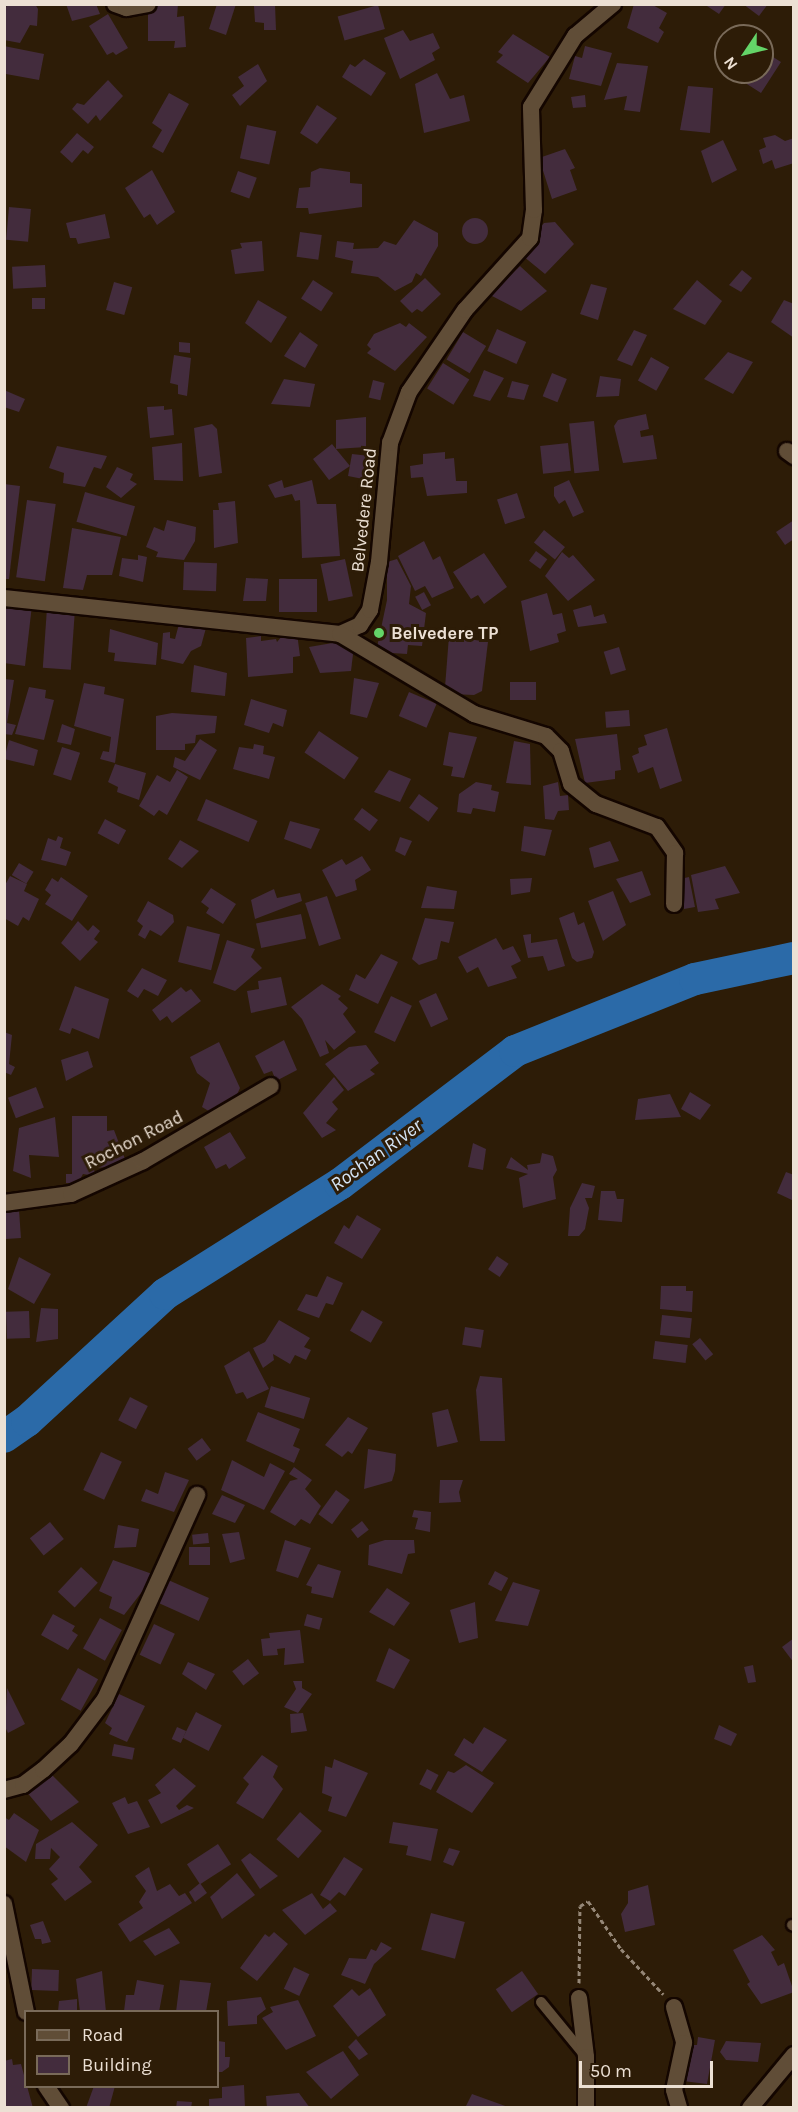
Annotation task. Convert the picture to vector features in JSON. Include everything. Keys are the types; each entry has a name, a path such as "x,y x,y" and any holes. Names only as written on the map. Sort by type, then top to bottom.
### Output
{"street":[{"path":"115,4 126,8 148,4"},
{"name":"Belvedere Road","path":"340,634 360,625 370,610 379,562 390,443 409,392 465,310 530,238 534,210 531,107 575,36 613,4"},
{"path":"4,598 340,634 474,714 546,736 561,751 571,784 604,808 657,827 675,852 674,904"},
{"name":"Rochon Road","path":"4,1203 71,1194 143,1161 271,1086"},
{"path":"4,1790 23,1785 43,1770 71,1744 105,1699 197,1495"},
{"path":"4,1904 26,2010"},
{"path":"579,1998 586,2057 586,2108"},
{"path":"674,2007 684,2043 674,2090 679,2108"},
{"path":"750,2108 794,2055"}],"lane":[{"path":"541,2002 586,2057"}],"path":[{"path":"579,1998 580,1906 588,1901 621,1949 674,2007"}],"building":[{"path":"10,4 35,4 38,9 37,26 30,25 20,43 4,40 4,8"},
{"path":"66,4 96,4 100,14 72,21"},
{"path":"154,4 178,4 177,17 184,16 186,47 174,48 175,41 148,41 148,12 154,12"},
{"path":"217,4 236,4 226,35 209,29"},
{"path":"247,4 275,4 276,30 264,30 264,23 255,22 254,6"},
{"path":"634,4 651,4 667,13 659,28 664,32 658,43 627,28"},
{"path":"704,4 726,4 719,14"},
{"path":"743,4 768,4 759,16"},
{"path":"378,5 385,29 345,41 338,17"},
{"path":"108,14 128,48 116,55 113,52 107,55 89,26"},
{"path":"403,30 410,41 433,33 440,48 432,53 435,60 400,79 384,38"},
{"path":"513,34 550,57 528,83 496,62 503,55 498,52"},
{"path":"4,46 44,54 39,80 6,74 4,78"},
{"path":"585,46 612,53 601,86 569,79 575,56 582,58"},
{"path":"774,58 781,62 774,73"},
{"path":"364,59 386,73 371,96 342,77 350,64 355,67"},
{"path":"617,63 648,66 640,112 624,110 627,96 604,100"},
{"path":"258,64 267,81 240,106 232,95 244,86 238,77"},
{"path":"437,73 450,99 464,95 470,121 424,133 415,84"},
{"path":"108,80 123,96 100,121 96,115 88,124 72,109 77,103 84,105"},
{"path":"747,84 767,84 761,93"},
{"path":"688,86 713,88 710,133 680,130"},
{"path":"169,93 189,104 163,153 152,147 162,130 152,123"},
{"path":"585,95 586,107 573,108 571,97"},
{"path":"317,105 337,118 317,144 300,133"},
{"path":"247,125 276,131 269,164 240,158"},
{"path":"77,133 94,147 88,154 83,150 72,163 60,152"},
{"path":"775,135 785,141 794,138 794,163 775,169 772,160 763,164 759,150 766,147 763,138"},
{"path":"723,140 737,170 712,183 701,151"},
{"path":"565,149 575,168 570,170 577,190 552,199 539,158"},
{"path":"320,168 350,172 350,183 362,184 362,207 309,214 308,208 296,208 299,188 310,187 311,172"},
{"path":"152,170 175,212 157,225 150,214 144,218 125,188"},
{"path":"238,171 257,178 249,199 230,192"},
{"path":"9,207 31,209 28,242 6,240"},
{"path":"105,214 110,238 78,244 76,238 70,238 66,223"},
{"path":"475,218 484,222 488,231 484,240 475,244 466,240 462,231 466,222"},
{"path":"414,220 438,233 438,246 421,276 416,273 412,282 395,291 378,277 351,273 353,261 335,257 337,241 354,243 353,249 378,248 384,241 396,245"},
{"path":"555,222 574,244 545,274 523,256 541,236 536,232 544,223"},
{"path":"300,232 322,235 318,260 297,257"},
{"path":"262,241 264,271 235,274 231,250 242,248 240,243"},
{"path":"45,265 46,287 13,289 12,267"},
{"path":"520,266 547,291 521,311 490,295"},
{"path":"742,270 752,278 741,292 729,285"},
{"path":"425,278 441,294 422,312 417,309 412,313 400,301"},
{"path":"313,280 333,293 321,312 301,298"},
{"path":"697,280 722,301 705,325 673,309"},
{"path":"114,282 132,287 124,315 106,310"},
{"path":"591,284 607,288 598,320 580,314"},
{"path":"32,298 45,298 45,309 32,309"},
{"path":"258,300 287,317 271,343 245,323"},
{"path":"784,300 794,304 794,338 771,322"},
{"path":"400,323 406,327 409,323 427,337 395,371 367,353 371,349 367,345 374,334"},
{"path":"497,329 526,342 516,364 487,351"},
{"path":"634,330 647,335 632,366 617,360"},
{"path":"300,332 318,345 305,368 284,356"},
{"path":"463,332 486,346 470,373 447,359"},
{"path":"179,342 190,343 190,353 179,352"},
{"path":"728,352 753,362 733,394 704,379"},
{"path":"174,355 191,358 187,396 178,394 178,385 170,383"},
{"path":"651,357 669,367 656,391 638,381"},
{"path":"443,363 469,379 453,405 427,388"},
{"path":"484,370 504,378 490,401 473,396"},
{"path":"552,373 567,379 557,402 543,396"},
{"path":"600,376 621,379 619,396 596,397"},
{"path":"284,379 315,384 310,407 271,404"},
{"path":"373,380 385,383 380,400 369,397"},
{"path":"512,381 529,385 524,400 507,397"},
{"path":"4,390 25,399 19,412 4,407"},
{"path":"164,406 164,410 172,409 174,435 150,438 147,407"},
{"path":"646,414 649,429 640,431 641,437 653,435 657,459 623,463 614,426 618,420"},
{"path":"366,417 366,447 336,449 336,420"},
{"path":"594,421 599,471 574,473 569,424"},
{"path":"212,424 217,429 222,473 199,477 194,428"},
{"path":"182,443 183,481 154,480 152,447"},
{"path":"568,443 571,471 543,474 540,446"},
{"path":"332,444 350,466 329,480 313,459"},
{"path":"57,446 107,456 101,469 94,467 85,487 63,483 64,473 49,468"},
{"path":"445,452 445,459 454,458 456,481 467,481 467,493 427,496 423,477 411,478 410,466 423,464 423,454"},
{"path":"352,454 370,456 370,464 375,465 373,481 348,476"},
{"path":"117,467 133,474 130,480 137,484 121,498 106,487"},
{"path":"282,480 284,488 312,480 317,504 336,504 340,556 302,558 300,500 295,501 292,494 275,498 268,485"},
{"path":"569,480 584,512 573,517 565,500 559,504 554,496 554,487"},
{"path":"4,484 20,486 9,579 4,579"},
{"path":"85,492 135,506 126,536 76,522"},
{"path":"517,493 525,518 505,524 497,499"},
{"path":"27,500 56,504 45,581 16,577"},
{"path":"235,501 238,543 214,548 213,510 219,510 218,503"},
{"path":"167,520 196,527 195,541 184,560 156,557 158,552 146,547 154,527 164,531"},
{"path":"794,520 794,539 785,545 776,532"},
{"path":"72,528 121,537 112,575 87,575 83,590 63,588"},
{"path":"544,530 565,547 555,559 534,542"},
{"path":"424,541 433,560 440,556 454,588 432,598 425,586 415,591 398,556"},
{"path":"536,551 547,559 540,569 529,561"},
{"path":"562,552 569,558 573,555 595,580 568,601 545,576"},
{"path":"484,553 507,587 484,604 478,595 471,599 453,572"},
{"path":"138,555 147,557 143,582 119,576 122,558 138,560"},
{"path":"345,559 353,596 328,601 321,564"},
{"path":"397,559 411,586 409,604 426,613 422,646 408,645 407,654 376,652 387,600 387,562"},
{"path":"184,562 217,563 216,591 183,590"},
{"path":"246,578 268,579 266,601 243,601"},
{"path":"279,579 317,579 317,612 279,612"},
{"path":"424,592 431,605 422,610 415,597"},
{"path":"547,593 553,615 562,613 566,631 557,634 559,642 530,651 521,601"},
{"path":"5,602 32,605 25,666 4,663"},
{"path":"591,605 594,617 604,614 607,623 578,627 573,610"},
{"path":"47,608 75,610 71,670 43,668"},
{"path":"179,624 206,628 201,646 191,651 183,664 161,659 163,633 170,632 170,638 175,639"},
{"path":"110,629 158,643 156,665 114,661 115,653 108,652"},
{"path":"297,633 300,656 293,657 293,673 248,677 246,638 261,636 261,641 276,639 277,642 282,636"},
{"path":"449,636 488,642 482,691 474,695 452,694 445,687"},
{"path":"350,640 354,646 351,671 320,673 309,647"},
{"path":"619,647 626,670 611,675 604,652"},
{"path":"194,665 227,673 225,696 191,692"},
{"path":"354,678 379,683 367,718 350,714"},
{"path":"4,679 14,680 7,723 16,725 12,735 4,734"},
{"path":"510,682 536,682 536,700 510,700"},
{"path":"84,683 105,687 104,694 124,699 115,763 100,759 103,751 109,752 111,737 74,726"},
{"path":"29,687 46,690 45,698 54,700 44,740 15,734"},
{"path":"409,692 437,704 426,728 399,716"},
{"path":"251,699 287,710 283,727 273,723 269,733 244,725"},
{"path":"629,710 630,726 606,728 605,712"},
{"path":"172,713 217,716 215,733 196,735 195,743 185,744 185,750 156,750 156,716"},
{"path":"62,724 75,729 71,745 57,742"},
{"path":"667,728 682,781 660,789 653,767 638,773 632,756 639,753 638,748 647,745 644,735"},
{"path":"319,731 359,758 344,779 304,753"},
{"path":"449,732 477,737 464,778 451,776 453,767 443,765"},
{"path":"617,734 621,770 615,771 615,779 585,783 575,739"},
{"path":"200,739 217,750 200,780 173,767 175,757 185,761"},
{"path":"9,740 38,750 34,766 4,759"},
{"path":"514,741 530,744 531,785 506,783"},
{"path":"254,744 264,746 263,754 275,757 269,779 233,769 239,747 253,749"},
{"path":"62,747 80,753 71,780 53,775"},
{"path":"115,764 146,773 139,800 117,792 118,787 108,782"},
{"path":"177,770 188,777 167,815 159,810 154,816 139,806 157,775 170,782"},
{"path":"389,770 411,779 400,802 374,792"},
{"path":"476,782 492,785 491,790 499,792 495,812 473,808 471,814 457,812 459,794"},
{"path":"558,782 560,796 568,795 569,810 558,811 554,820 545,819 543,786"},
{"path":"419,794 438,808 428,822 409,808"},
{"path":"206,799 258,821 249,842 197,820"},
{"path":"362,808 378,820 370,831 354,819"},
{"path":"105,819 126,830 119,844 97,833"},
{"path":"290,821 320,829 311,849 284,839"},
{"path":"524,826 552,830 545,856 521,851"},
{"path":"58,836 63,838 60,848 71,852 66,866 41,860 48,838 56,841"},
{"path":"400,837 412,841 405,856 395,851"},
{"path":"180,840 199,851 182,868 168,859"},
{"path":"610,841 619,861 594,868 589,848"},
{"path":"362,856 371,870 355,880 357,890 336,897 322,870 342,859 346,865"},
{"path":"19,863 34,872 26,884 12,875"},
{"path":"725,866 740,893 715,899 719,909 698,912 691,875"},
{"path":"642,871 651,895 630,903 616,879"},
{"path":"10,876 27,884 24,891 39,899 29,921 23,917 18,926 4,918 4,887"},
{"path":"61,877 88,896 72,921 45,904 51,895 45,890 52,878 58,882"},
{"path":"689,877 695,907 684,909 680,879"},
{"path":"532,878 530,892 511,895 510,879"},
{"path":"427,886 457,891 454,909 421,908"},
{"path":"211,888 236,904 223,924 206,913 209,908 201,902"},
{"path":"274,889 277,898 300,893 302,901 255,919 251,900"},
{"path":"613,891 626,925 603,941 588,901"},
{"path":"327,896 341,939 319,946 305,903"},
{"path":"148,901 173,915 174,922 161,936 150,930 145,939 138,935 143,926 137,921"},
{"path":"574,912 578,925 584,922 594,952 592,958 577,962 572,958 559,918"},
{"path":"301,914 306,938 261,948 256,924"},
{"path":"425,918 454,922 449,943 441,941 437,959 419,965 412,959"},
{"path":"78,921 88,931 93,925 100,931 94,939 98,942 80,961 61,943"},
{"path":"187,926 220,934 211,970 178,962"},
{"path":"531,934 531,943 557,939 565,966 548,971 543,956 528,958 523,935"},
{"path":"496,938 503,950 513,946 521,961 511,966 517,978 488,987 478,967 467,973 458,957"},
{"path":"227,940 255,949 251,957 262,968 235,991 213,983"},
{"path":"381,954 398,962 378,1004 349,990 356,974 365,979"},
{"path":"142,968 167,980 158,996 144,989 138,998 127,991"},
{"path":"281,977 287,1005 251,1013 247,991 259,989 258,981"},
{"path":"322,984 341,996 338,999 348,1008 343,1014 356,1032 334,1050 325,1040 329,1053 320,1057 302,1019 291,1007"},
{"path":"75,986 109,999 99,1039 72,1028 70,1034 59,1030"},
{"path":"181,987 186,992 191,989 201,1001 172,1023 167,1016 160,1021 152,1010"},
{"path":"436,993 448,1019 431,1027 419,1001"},
{"path":"391,996 412,1006 395,1042 374,1032"},
{"path":"4,1032 12,1035 9,1064 15,1067 11,1075 4,1072"},
{"path":"284,1040 297,1070 276,1081 272,1071 264,1074 255,1056"},
{"path":"219,1042 240,1088 233,1103 212,1113 202,1107 210,1083 197,1073 190,1057"},
{"path":"366,1045 379,1063 370,1070 375,1074 348,1091 325,1064 349,1047"},
{"path":"88,1051 93,1067 66,1081 61,1060"},
{"path":"334,1077 344,1090 332,1102 338,1109 326,1123 336,1130 322,1138 303,1113"},
{"path":"36,1087 44,1108 16,1118 8,1098"},
{"path":"690,1092 711,1105 700,1120 681,1109"},
{"path":"670,1094 681,1117 635,1120 638,1099"},
{"path":"72,1116 107,1116 107,1131 114,1130 125,1159 111,1167 94,1168 95,1176 83,1174 78,1183 66,1183 66,1174 72,1174"},
{"path":"55,1117 59,1157 29,1155 31,1178 13,1171 19,1128"},
{"path":"230,1132 246,1158 229,1169 226,1164 216,1169 204,1147"},
{"path":"473,1143 486,1149 483,1170 468,1167"},
{"path":"542,1153 553,1156 557,1170 553,1177 556,1199 523,1208 519,1178 528,1174 506,1168 511,1157 528,1170 527,1165 540,1163"},
{"path":"786,1172 794,1175 794,1201 777,1193"},
{"path":"582,1183 595,1186 592,1198 585,1198 589,1208 585,1229 579,1236 568,1236 570,1208"},
{"path":"601,1191 615,1191 617,1199 624,1199 622,1222 598,1220"},
{"path":"19,1210 21,1238 6,1239 4,1211"},
{"path":"357,1215 381,1229 362,1259 334,1243 344,1225 349,1229"},
{"path":"497,1256 509,1264 500,1277 488,1269"},
{"path":"19,1257 51,1274 34,1304 8,1289"},
{"path":"327,1276 343,1283 333,1305 326,1303 319,1318 297,1310 306,1294 317,1297"},
{"path":"661,1286 686,1286 686,1291 693,1291 692,1312 660,1309"},
{"path":"41,1308 58,1309 58,1339 36,1342"},
{"path":"362,1310 383,1322 371,1343 350,1331"},
{"path":"29,1311 30,1338 7,1339 6,1312"},
{"path":"662,1315 692,1318 690,1338 660,1335"},
{"path":"279,1320 310,1338 304,1347 311,1350 306,1360 295,1355 290,1364 273,1354 274,1360 263,1368 253,1348 265,1342"},
{"path":"465,1327 484,1330 481,1348 462,1345"},
{"path":"700,1338 713,1354 705,1361 692,1344"},
{"path":"655,1341 688,1345 686,1363 653,1359"},
{"path":"249,1351 269,1389 247,1399 243,1392 236,1394 224,1366"},
{"path":"480,1376 502,1378 505,1441 480,1441 476,1390"},
{"path":"271,1386 310,1398 304,1419 265,1407"},
{"path":"130,1397 148,1406 136,1429 118,1420"},
{"path":"448,1409 458,1442 437,1447 432,1413"},
{"path":"258,1412 300,1429 293,1446 300,1449 294,1463 246,1441"},
{"path":"348,1417 368,1428 352,1454 348,1451 342,1457 325,1445"},
{"path":"202,1438 211,1450 197,1461 188,1449"},
{"path":"368,1449 396,1454 395,1471 392,1481 364,1489"},
{"path":"101,1452 122,1462 104,1500 83,1490"},
{"path":"232,1460 264,1477 270,1463 285,1471 264,1510 221,1490"},
{"path":"294,1467 312,1480 305,1489 321,1506 310,1524 301,1519 295,1526 270,1512 290,1481 298,1479 289,1474"},
{"path":"165,1472 189,1480 174,1512 141,1501 146,1489 158,1494"},
{"path":"440,1480 463,1480 459,1492 461,1502 439,1503"},
{"path":"336,1490 350,1500 332,1524 318,1514"},
{"path":"222,1495 245,1505 235,1523 212,1514"},
{"path":"414,1510 431,1512 430,1532 415,1529 418,1518 412,1517"},
{"path":"362,1521 369,1530 358,1538 351,1530"},
{"path":"50,1522 64,1539 44,1555 30,1538"},
{"path":"118,1525 139,1529 136,1547 114,1548"},
{"path":"239,1532 245,1559 230,1563 222,1534"},
{"path":"208,1533 209,1543 193,1545 192,1535"},
{"path":"285,1540 311,1548 298,1578 276,1571"},
{"path":"385,1540 414,1540 415,1553 408,1554 402,1574 368,1565 369,1545"},
{"path":"189,1547 210,1547 210,1565 189,1565"},
{"path":"113,1560 155,1575 124,1615 109,1608 112,1597 99,1591"},
{"path":"318,1564 341,1571 333,1598 311,1593 312,1587 306,1585"},
{"path":"81,1567 98,1583 75,1608 58,1592"},
{"path":"495,1571 508,1578 501,1591 488,1584"},
{"path":"166,1579 209,1598 199,1621 156,1602"},
{"path":"513,1582 540,1590 528,1626 495,1621"},
{"path":"387,1588 410,1603 394,1626 369,1612"},
{"path":"475,1602 478,1638 459,1643 450,1610"},
{"path":"53,1614 75,1626 72,1631 78,1635 68,1650 41,1635"},
{"path":"307,1614 322,1618 319,1630 304,1626"},
{"path":"100,1618 122,1630 105,1661 83,1649"},
{"path":"154,1624 175,1634 160,1665 140,1655"},
{"path":"300,1630 304,1663 284,1665 285,1648 277,1649 278,1655 263,1656 261,1639 270,1638 269,1633"},
{"path":"794,1638 794,1663 782,1647"},
{"path":"389,1648 410,1660 394,1689 376,1681"},
{"path":"248,1659 259,1673 243,1685 232,1671"},
{"path":"188,1662 215,1674 206,1690 182,1674"},
{"path":"753,1665 756,1682 748,1683 744,1667"},
{"path":"78,1668 98,1679 81,1711 61,1699"},
{"path":"293,1681 302,1681 302,1688 312,1694 298,1713 284,1707 296,1689"},
{"path":"7,1688 25,1724 8,1733 5,1727"},
{"path":"119,1694 145,1706 127,1742 109,1734 112,1728 105,1723"},
{"path":"196,1712 222,1725 209,1751 183,1738"},
{"path":"303,1713 307,1731 291,1733 290,1714"},
{"path":"719,1725 737,1734 731,1746 714,1739"},
{"path":"177,1727 186,1731 181,1743 172,1739"},
{"path":"484,1727 507,1740 482,1772 454,1755 464,1738 473,1744"},
{"path":"114,1744 135,1748 132,1760 112,1756"},
{"path":"262,1755 278,1766 273,1777 283,1789 263,1819 236,1803 249,1784 243,1778"},
{"path":"334,1759 368,1773 346,1817 328,1811 332,1797 322,1793 325,1766 332,1768"},
{"path":"466,1765 494,1783 472,1813 436,1792 448,1771 454,1773"},
{"path":"174,1768 196,1786 176,1806 179,1810 187,1805 194,1808 161,1824 148,1800 161,1793 155,1785"},
{"path":"427,1769 439,1775 431,1790 419,1784"},
{"path":"48,1771 79,1802 51,1821 25,1790"},
{"path":"125,1797 128,1804 137,1801 150,1827 128,1834 112,1803"},
{"path":"300,1812 322,1831 298,1858 276,1839"},
{"path":"14,1813 39,1830 26,1862 4,1846 4,1817 9,1820"},
{"path":"72,1822 98,1845 79,1867 92,1882 65,1901 51,1884 58,1879 49,1869 60,1857 51,1848 50,1859 35,1859 36,1844"},
{"path":"393,1822 438,1829 431,1861 406,1855 408,1846 389,1843"},
{"path":"218,1844 231,1864 200,1884 187,1864"},
{"path":"449,1848 460,1851 453,1866 443,1862"},
{"path":"250,1853 278,1876 260,1889 241,1860"},
{"path":"344,1857 363,1869 345,1896 339,1892 330,1901 320,1895"},
{"path":"149,1867 157,1891 170,1884 179,1896 185,1893 192,1903 130,1942 118,1924 143,1908 139,1902 146,1891 135,1876"},
{"path":"237,1873 255,1895 222,1919 210,1897"},
{"path":"200,1883 207,1893 195,1902 189,1892"},
{"path":"648,1885 655,1925 625,1932 621,1914 628,1903 628,1891"},
{"path":"312,1893 323,1909 330,1903 337,1911 305,1935 282,1910"},
{"path":"431,1913 465,1922 455,1959 421,1950"},
{"path":"43,1921 51,1942 42,1944 41,1939 35,1939 30,1925"},
{"path":"169,1928 180,1943 155,1956 143,1941"},
{"path":"274,1932 288,1944 257,1981 240,1968 265,1934 269,1937"},
{"path":"762,1935 775,1950 771,1952 778,1966 784,1963 794,1992 761,2004 747,1984 750,1982 733,1950"},
{"path":"381,1942 392,1948 374,1964 365,1984 341,1975 349,1958 366,1959 371,1949 376,1951"},
{"path":"294,1967 309,1974 299,1996 284,1989"},
{"path":"32,1969 59,1970 58,1991 31,1990"},
{"path":"102,1971 106,2010 80,2010 76,1979"},
{"path":"522,1971 538,1994 512,2012 496,1989"},
{"path":"137,1980 164,1985 159,2010 124,2010 126,1995 134,1995"},
{"path":"180,1980 211,1983 206,2010 176,2010"},
{"path":"370,1988 386,2015 358,2037 333,2006 352,1989 359,1996"},
{"path":"261,1997 266,2009 257,2016 257,2024 228,2026 227,2001"},
{"path":"77,1999 77,2010 58,2010 59,2001"},
{"path":"298,2000 316,2036 286,2050 262,2018 273,2012 270,2007"},
{"path":"698,2037 715,2040 707,2084 683,2081 689,2045 697,2045"},
{"path":"356,2039 368,2054 359,2060 348,2047"},
{"path":"219,2041 225,2042 225,2057 230,2057 229,2067 219,2072"},
{"path":"726,2041 761,2043 758,2062 726,2060 720,2052"},
{"path":"343,2051 359,2075 331,2099 306,2072"},
{"path":"12,2059 13,2065 21,2064 24,2088 28,2088 33,2108 4,2108 4,2061"},
{"path":"244,2085 245,2108 209,2108 209,2099 222,2098 222,2087"},
{"path":"93,2088 114,2088 109,2108 86,2108"},
{"path":"299,2093 310,2108 267,2108 266,2096"},
{"path":"472,2094 508,2107 508,2108 465,2108"},
{"path":"177,2101 192,2102 191,2108 176,2108"}],"waterway":[{"name":"Rochan River","path":"4,1437 27,1421 165,1294 340,1184 515,1051 695,979 794,958"}],"place":[{"name":"Belvedere TP","path":"379,633"}]}
